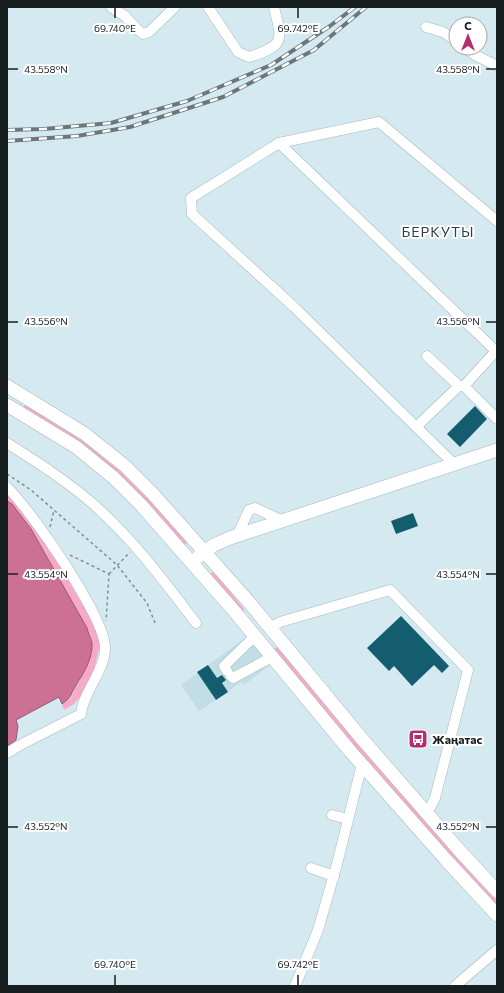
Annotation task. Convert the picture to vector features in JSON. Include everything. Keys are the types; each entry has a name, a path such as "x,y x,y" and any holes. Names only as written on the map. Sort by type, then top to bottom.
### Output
{"main road":[{"path":"7,386 85,434 125,466 153,494 270,628 427,814 497,891"},
{"path":"9,406 76,447 114,478 141,505 192,561 362,764 447,861 497,915"},
{"path":"192,561 214,545 237,536 497,450"},
{"path":"256,637 270,628"}],"street":[{"path":"111,7 125,16 143,34 149,32 175,7"},
{"path":"208,7 238,52 249,57 267,51 276,45 280,35 274,7"},
{"path":"426,27 443,32 448,35"},
{"path":"477,56 497,66"},
{"path":"454,464 417,426 293,306 192,214 191,198 279,143 379,122 497,221"},
{"path":"279,143 496,352 462,386 417,426"},
{"path":"427,356 497,419"},
{"path":"9,406 19,393"},
{"path":"7,443 55,474 93,504 135,546 196,623"},
{"path":"7,487 19,499 78,585 94,613 105,641 105,651 100,670 85,700 81,714 7,753"},
{"path":"237,536 249,510 255,508 283,521"},
{"path":"270,628 280,622 390,590 468,670 435,798 427,814"},
{"path":"256,637 224,666 229,674 233,678 272,657"},
{"path":"295,986 318,930 334,876 362,764"},
{"path":"332,815 348,819"},
{"path":"311,868 334,876"},
{"path":"455,986 497,950"}],"path":[{"path":"7,474 31,490 117,566 147,603 155,623"},
{"path":"47,538 54,510"},
{"path":"105,641 109,574 135,546"},
{"path":"54,548 109,574"}],"shaded area":[{"path":"25,405 75,435 94,448 126,474 187,541 186,544 184,545 23,408"},
{"path":"7,491 48,546 98,631 101,641 94,670 83,693 74,704 64,710 62,704 71,698 80,681 92,643 87,628 31,529 7,501"},
{"path":"7,501 12,504 31,529 87,628 92,643 92,649 87,666 69,698 62,704 59,697 16,720 18,726 16,740 7,746"},
{"path":"213,572 244,609 244,612 242,612 210,574"},
{"path":"252,633 275,661 244,685 241,682 199,711 181,685"},
{"path":"278,647 468,870 497,901 497,909 464,874 274,652 274,649"}],"building":[{"path":"475,406 487,419 460,447 447,434"},
{"path":"413,513 418,526 396,534 391,521"},
{"path":"401,616 449,666 442,673 434,665 412,686 394,666 389,671 367,648"},
{"path":"208,665 217,678 222,675 226,680 222,683 228,692 216,700 197,672"}],"railway":[{"path":"7,130 44,129 111,123 187,101 271,65 330,26 355,7"},
{"path":"7,141 77,136 130,127 223,97 314,50 366,7"}],"place":[{"name":"Жаңатас","path":"418,739"}],"district":[{"name":"БЕРКУТЫ","path":"438,231"}]}
